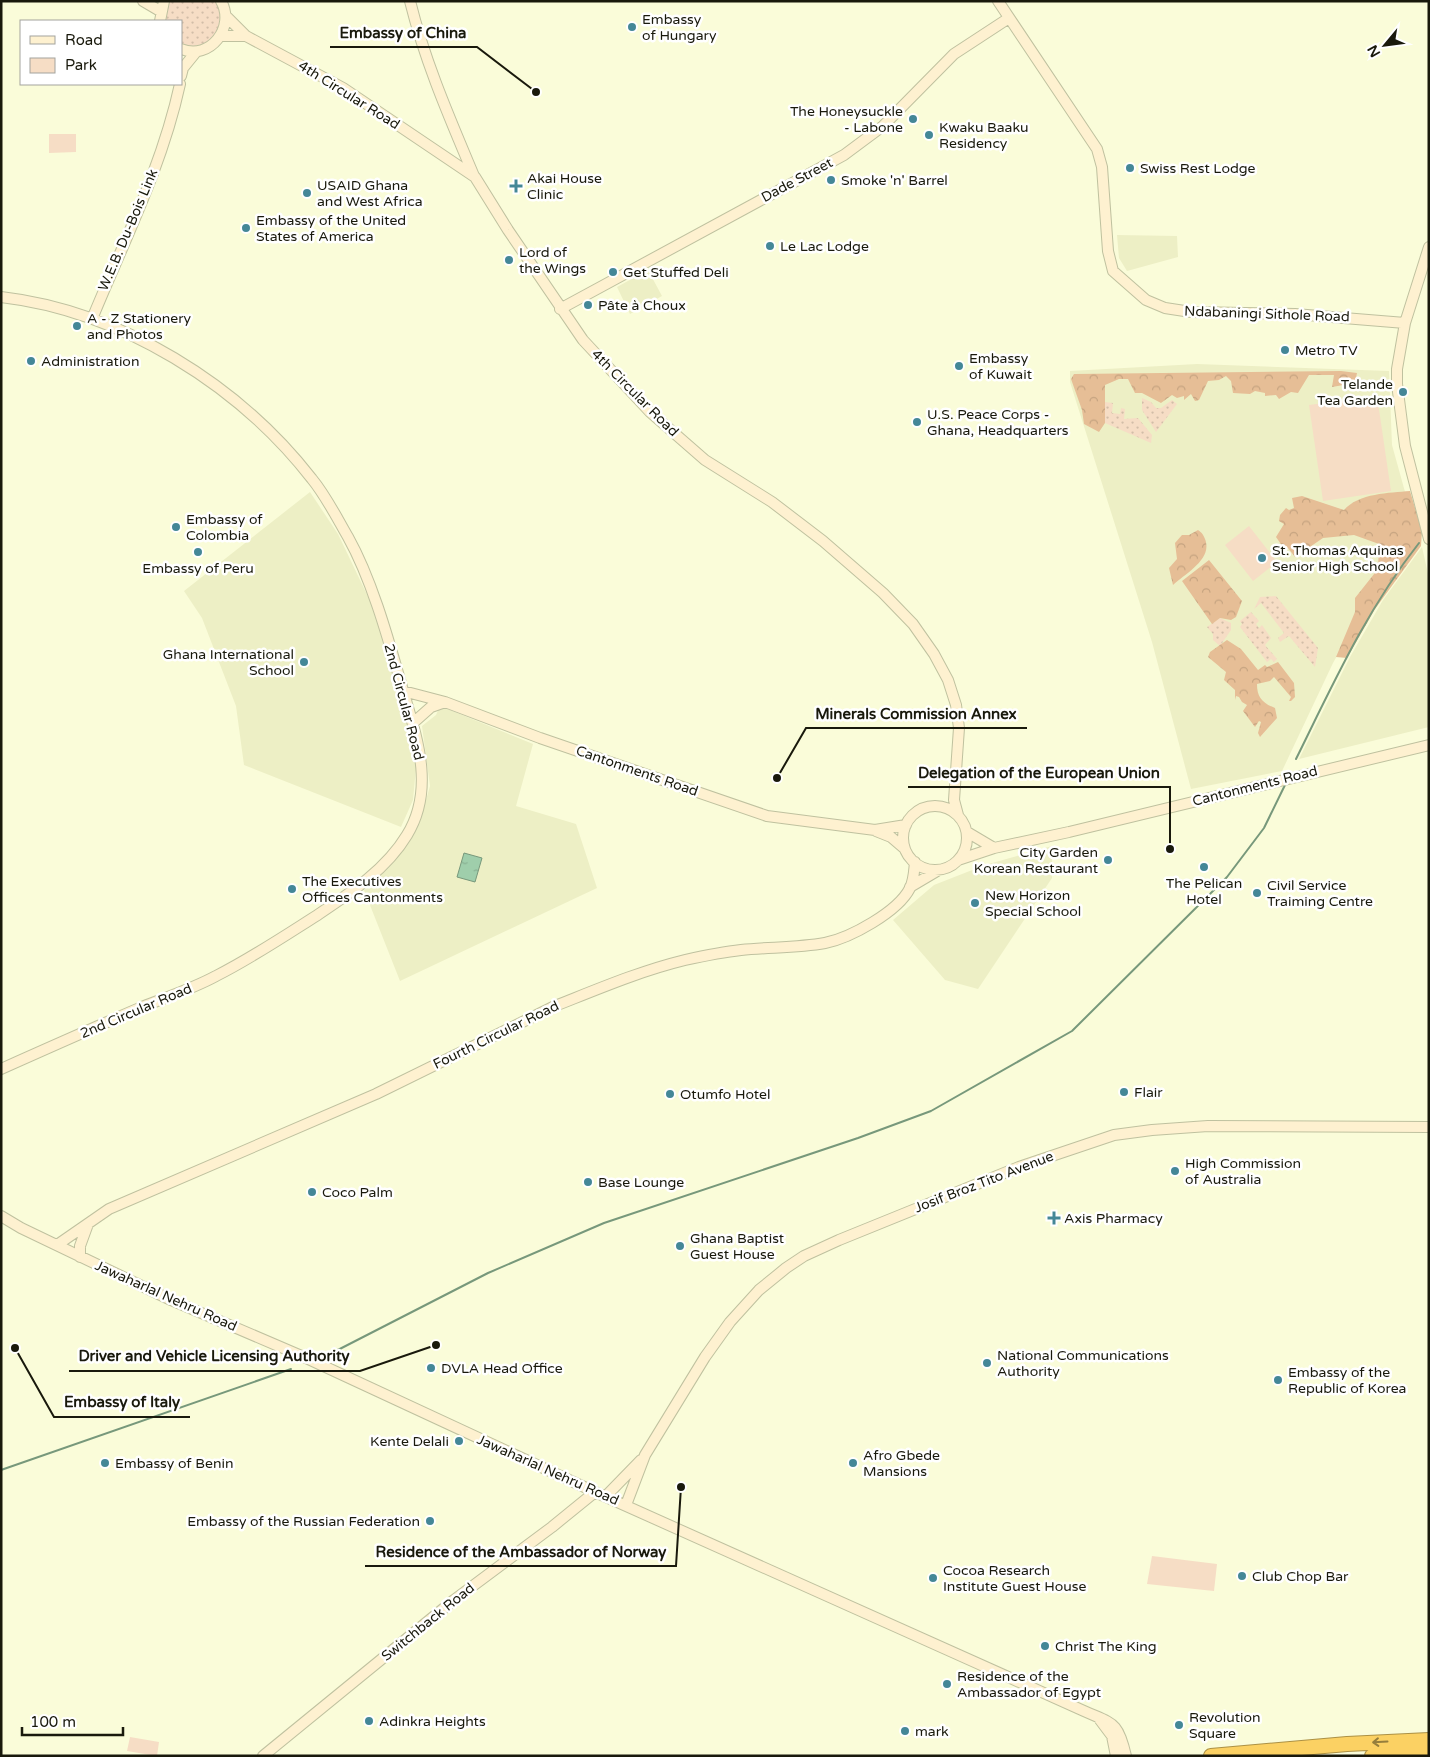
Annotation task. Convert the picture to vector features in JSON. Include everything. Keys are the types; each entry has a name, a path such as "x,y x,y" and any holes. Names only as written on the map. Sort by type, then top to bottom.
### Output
{"highway":[{"path":"1211,1756 1347,1744 1429,1740"},
{"path":"1372,1756 1429,1754"}],"street":[{"path":"143,1 162,11"},
{"path":"182,49 196,52 206,49 221,36 226,16 221,1"},
{"path":"410,1 434,78 475,178"},
{"name":"Ndabaningi Sithole Road","path":"998,1 1097,149 1102,167 1108,251 1113,271 1146,300 1165,308 1190,312 1295,314 1405,323"},
{"name":"4th Circular Road","path":"226,16 246,36 342,88 475,178 583,340 666,426 705,460 772,502 823,540 883,593 913,624 934,654 948,680 956,704 959,728 955,807 958,816"},
{"name":"Dade Street","path":"560,308 844,155 883,126 954,54 1010,18"},
{"name":"4th Circular Road","path":"221,36 246,36"},
{"path":"182,69 196,52"},
{"name":"W.E.B. Du-Bois Link","path":"92,319 145,196 169,126 180,85"},
{"path":"1429,247 1405,323 1397,384 1405,446 1429,539"},
{"name":"2nd Circular Road","path":"1,296 46,305 92,319 132,336 179,361 227,394 276,438 313,480 349,539 367,578 413,723 423,772 422,797 418,813 408,835 393,854 365,881 280,939 216,976 1,1069"},
{"name":"Cantonments Road","path":"403,691 444,702 540,738 767,816 875,830"},
{"path":"413,723 430,707 444,702"},
{"name":"Cantonments Road","path":"958,860 994,848 1429,745"},
{"path":"905,849 906,825 919,810 938,806 949,798 955,788"},
{"path":"938,806 949,809 958,816 967,832 994,848"},
{"path":"875,830 906,825"},
{"path":"875,830 890,837 905,849 915,862 926,868 939,870 951,866 958,860 966,845 967,832"},
{"name":"Fourth Circular Road","path":"57,1245 109,1209 376,1094 555,1006 629,978 684,960 740,950 808,945 837,940 875,921 902,899 910,887 915,862"},
{"name":"Fourth Circular Road","path":"910,887 939,870"},
{"name":"Josif Broz Tito Avenue","path":"626,1505 645,1455 705,1357 747,1301 786,1268 804,1256 1019,1167 1114,1135 1208,1126 1429,1127"},
{"name":"Jawaharlal Nehru Road","path":"1,1216 80,1257 171,1300 304,1357 595,1492 1108,1720 1116,1728 1126,1756"},
{"path":"80,1257 82,1241 89,1224"},
{"name":"Josif Broz Tito Avenue","path":"606,1496 645,1455"},
{"name":"Switchback Road","path":"263,1756 454,1600 595,1492"},
{"path":"1098,1717 1112,1736 1116,1756"}],"shaded area":[{"path":"1117,235 1177,236 1178,257 1127,271 1119,258"},
{"path":"648,270 662,296 630,314 617,287"},
{"name":"St. Thomas Aquinas Senior High School","path":"1197,364 1389,371 1392,445 1417,535 1379,581 1333,663 1282,771 1191,789 1152,642 1070,382 1070,371"},
{"name":"Ghana International School","path":"310,492 338,534 372,605 407,720 417,757 413,800 401,827 244,765 236,706 202,618 184,591"},
{"path":"1422,547 1429,578 1429,727 1299,759 1350,657 1383,600"},
{"path":"440,706 533,744 516,806 576,824 597,888 400,981 364,890 374,883 401,852 421,817 430,786 422,726 436,715"},
{"name":"New Horizon Special School","path":"1052,846 1052,878 978,989 945,980 893,920 934,885 985,865"}],"green space":[{"path":"166,1 217,1 219,8 220,21 217,34 208,44 199,48 182,47 182,20 162,20"},
{"path":"49,134 76,134 76,152 49,153"},
{"path":"1341,371 1357,373 1355,383 1332,387 1334,375 1309,375 1298,393 1291,392 1279,399 1276,395 1265,396 1265,393 1255,391 1250,394 1233,393 1231,381 1226,376 1219,380 1208,381 1199,400 1195,401 1191,394 1184,400 1184,396 1177,398 1172,395 1161,403 1142,393 1135,393 1128,379 1119,379 1105,385 1105,423 1099,432 1084,424 1082,410 1071,379 1074,374"},
{"path":"1377,396 1391,491 1323,501 1309,405"},
{"path":"1142,398 1151,402 1156,408 1161,408 1172,400 1177,404 1156,432 1142,410"},
{"path":"1105,402 1113,403 1112,413 1120,414 1121,408 1125,409 1124,419 1138,418 1152,435 1151,443 1105,423"},
{"path":"1410,491 1422,531 1421,546 1375,609 1347,658 1336,657 1355,612 1355,598 1378,569 1379,544 1354,535 1323,538 1295,557 1288,548 1285,550 1276,537 1284,524 1279,521 1280,515 1286,508 1289,510 1294,508 1292,498 1302,496 1344,510 1350,504 1366,497 1384,493"},
{"path":"1249,526 1277,562 1253,581 1225,545"},
{"path":"1198,530 1205,539 1205,553 1197,565 1173,585 1169,568 1177,559 1175,543 1182,535 1189,535"},
{"path":"1209,560 1242,601 1236,617 1231,620 1220,618 1212,624 1182,581"},
{"path":"1276,596 1318,648 1315,667 1289,636 1280,642 1278,638 1284,633 1261,603 1254,609 1260,597"},
{"path":"1251,612 1259,621 1256,624 1259,628 1262,625 1271,638 1265,645 1277,659 1274,662 1271,659 1267,662 1240,627 1242,624 1240,621"},
{"path":"1220,618 1231,623 1231,630 1220,646 1213,640 1213,634 1207,627"},
{"path":"1227,640 1241,649 1258,670 1265,665 1267,667 1278,662 1294,683 1295,697 1291,701 1289,701 1291,697 1274,677 1270,681 1257,684 1259,696 1264,702 1275,708 1277,718 1260,737 1258,733 1261,722 1259,721 1255,727 1243,711 1247,705 1239,697 1236,696 1235,700 1235,690 1224,680 1226,672 1208,657 1210,652"},
{"path":"1152,1556 1217,1564 1214,1591 1147,1584"},
{"path":"130,1737 159,1742 157,1756 127,1751"}],"water":[{"path":"464,853 482,858 475,882 457,877"}],"waterway":[{"path":"1296,759 1337,675 1367,621 1400,568 1419,543"},
{"path":"328,1355 488,1273 604,1223 858,1138 931,1111 1072,1031 1227,877 1264,828 1285,785"},
{"path":"1,1470 291,1369"}],"place":[{"name":"Embassy of Hungary","path":"632,27"},
{"name":"Embassy of China","path":"536,92"},
{"name":"The Honeysuckle - Labone","path":"913,119"},
{"name":"Kwaku Baaku Residency","path":"929,135"},
{"name":"Swiss Rest Lodge","path":"1130,168"},
{"name":"Smoke 'n' Barrel","path":"831,180"},
{"name":"Akai House Clinic","path":"516,186"},
{"name":"USAID Ghana and West Africa","path":"307,193"},
{"name":"Embassy of the United States of America","path":"246,228"},
{"name":"Le Lac Lodge","path":"770,246"},
{"name":"Lord of the Wings","path":"509,260"},
{"name":"Get Stuffed Deli","path":"613,272"},
{"name":"Pâte à Choux","path":"588,305"},
{"name":"A - Z Stationery and Photos","path":"77,326"},
{"name":"Metro TV","path":"1285,350"},
{"name":"Administration","path":"31,361"},
{"name":"Embassy of Kuwait","path":"959,366"},
{"name":"Telande Tea Garden","path":"1403,392"},
{"name":"U.S. Peace Corps - Ghana, Headquarters","path":"917,422"},
{"name":"Embassy of Colombia","path":"176,527"},
{"name":"Embassy of Peru","path":"198,552"},
{"name":"St. Thomas Aquinas Senior High School","path":"1262,558"},
{"name":"Ghana International School","path":"304,662"},
{"name":"Minerals Commission Annex","path":"777,778"},
{"name":"Delegation of the European Union","path":"1170,849"},
{"name":"City Garden Korean Restaurant","path":"1108,860"},
{"name":"The Pelican Hotel","path":"1204,867"},
{"name":"The Executives Offices Cantonments","path":"292,889"},
{"name":"Civil Service Traiming Centre","path":"1257,893"},
{"name":"New Horizon Special School","path":"975,903"},
{"name":"Flair","path":"1124,1092"},
{"name":"Otumfo Hotel","path":"670,1094"},
{"name":"High Commission of Australia","path":"1175,1171"},
{"name":"Base Lounge","path":"588,1182"},
{"name":"Coco Palm","path":"312,1192"},
{"name":"Axis Pharmacy","path":"1054,1218"},
{"name":"Ghana Baptist Guest House","path":"680,1246"},
{"name":"Driver and Vehicle Licensing Authority","path":"436,1345"},
{"name":"Embassy of Italy","path":"15,1348"},
{"name":"National Communications Authority","path":"987,1363"},
{"name":"DVLA Head Office","path":"431,1368"},
{"name":"Embassy of the Republic of Korea","path":"1278,1380"},
{"name":"Kente Delali","path":"459,1441"},
{"name":"Embassy of Benin","path":"105,1463"},
{"name":"Afro Gbede Mansions","path":"853,1463"},
{"name":"Residence of the Ambassador of Norway","path":"681,1487"},
{"name":"Embassy of the Russian Federation","path":"430,1521"},
{"name":"Club Chop Bar","path":"1242,1576"},
{"name":"Cocoa Research Institute Guest House","path":"933,1578"},
{"name":"Christ The King","path":"1045,1646"},
{"name":"Residence of the Ambassador of Egypt","path":"947,1684"},
{"name":"Adinkra Heights","path":"369,1721"},
{"name":"Revolution Square","path":"1179,1725"},
{"name":"mark","path":"905,1731"}]}
